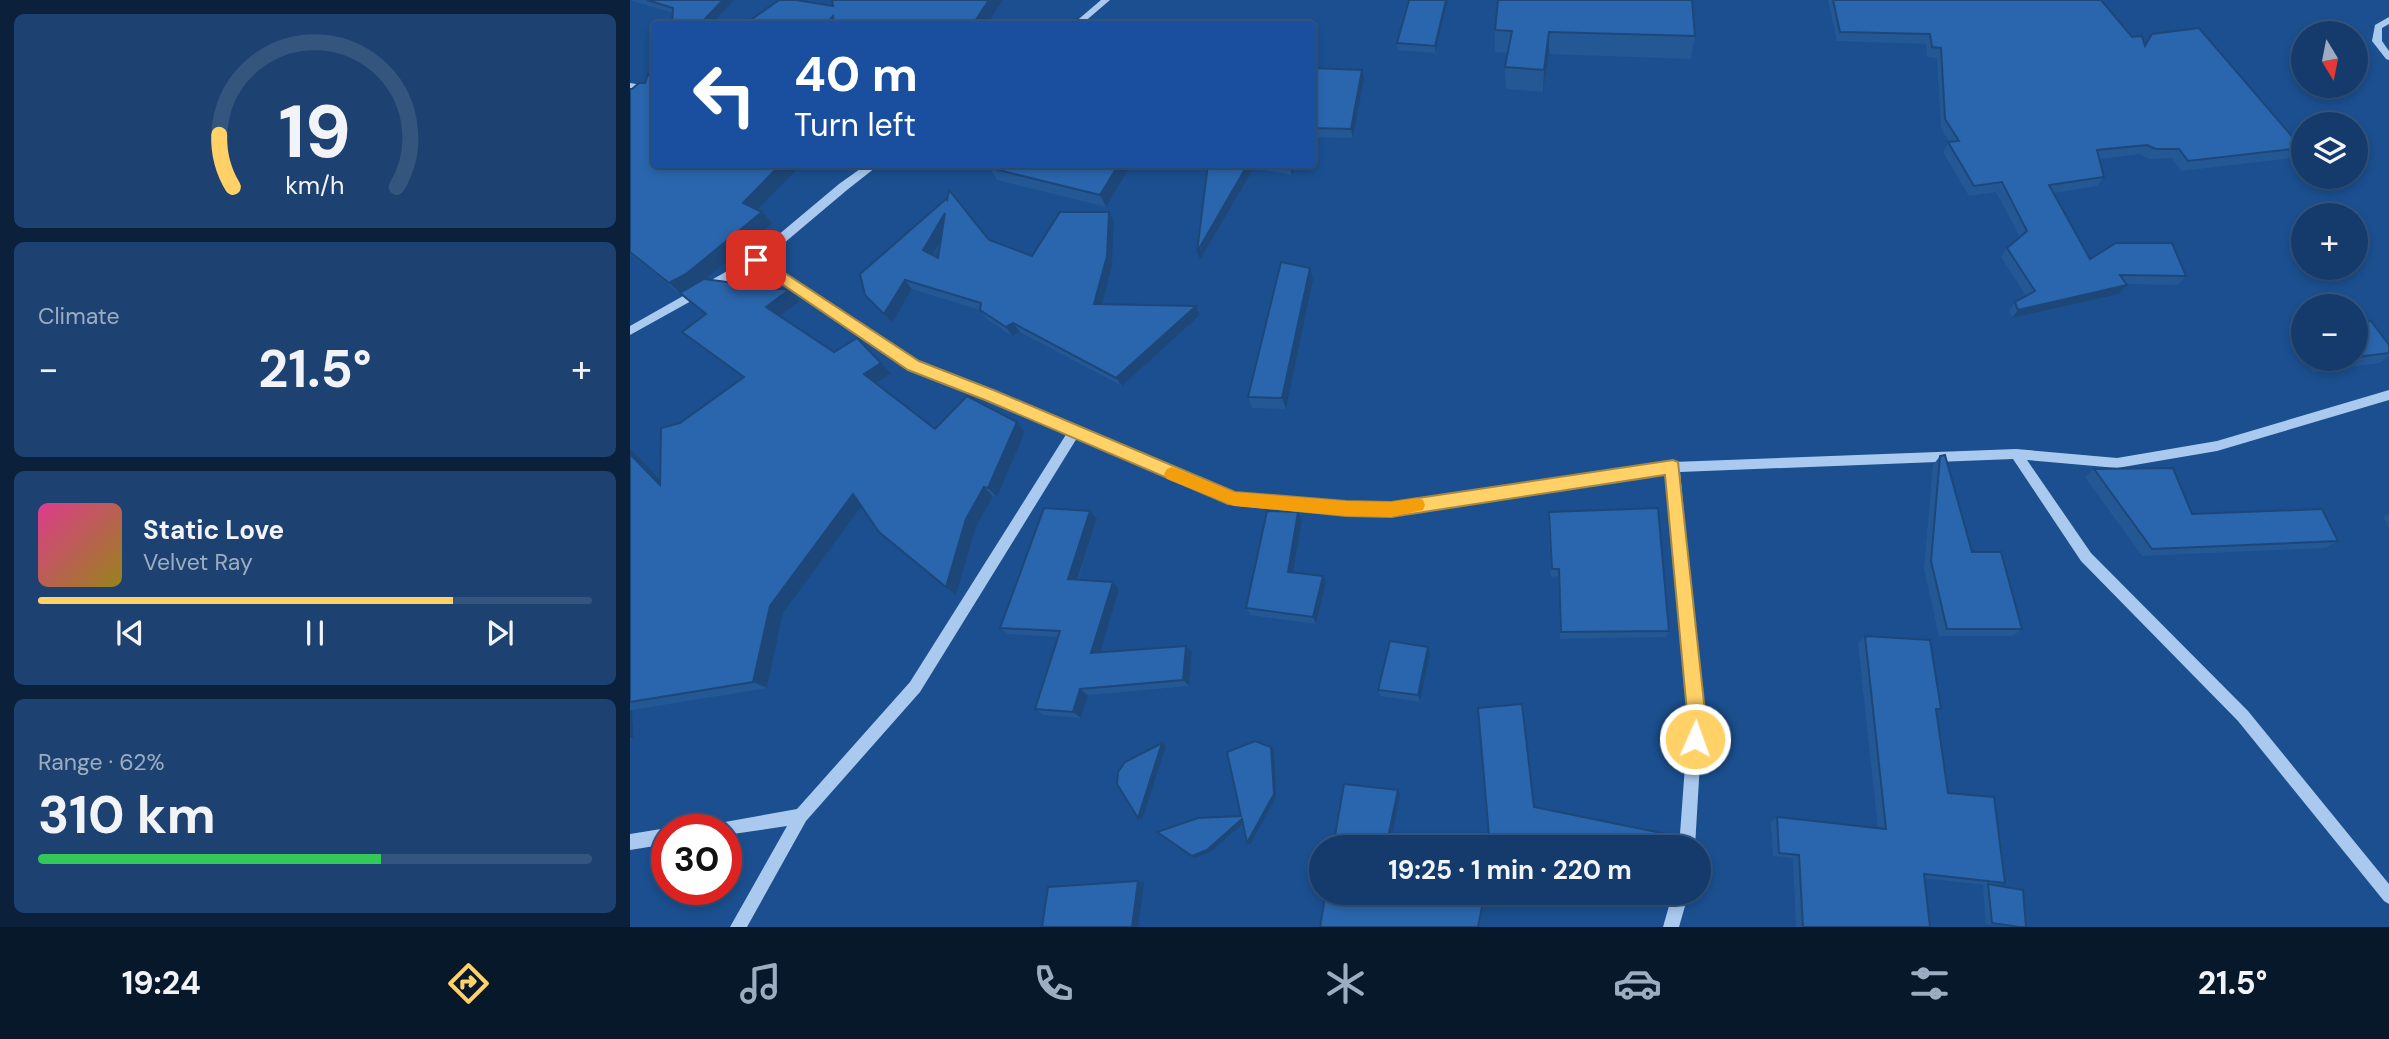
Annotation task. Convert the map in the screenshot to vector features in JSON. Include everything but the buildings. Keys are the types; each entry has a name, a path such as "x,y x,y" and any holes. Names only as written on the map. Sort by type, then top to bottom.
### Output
{"street":[{"path":"1081,21 1106,0"},
{"path":"2389,20 2378,27 2377,41 2389,57"},
{"path":"630,86 651,90"},
{"path":"630,331 756,260 835,193 869,168"},
{"path":"756,260 913,365 991,395 1234,499 1346,509 1391,509 1673,467 2016,454 2117,463 2217,446 2389,395"},
{"path":"738,927 801,816 915,687 1074,432"},
{"path":"2016,454 2085,557 2243,716 2389,896"},
{"path":"1673,467 1696,712 1689,835"},
{"path":"742,825 801,816"},
{"path":"630,842 651,839"},
{"path":"1671,927 1677,905"}],"slow traffic":[{"path":"1172,474 1234,499 1346,509 1391,509 1417,505"}],"route":[{"path":"756,260 913,365 991,395 1234,499 1346,509 1391,509 1673,467 1696,712 1695,739"}]}
